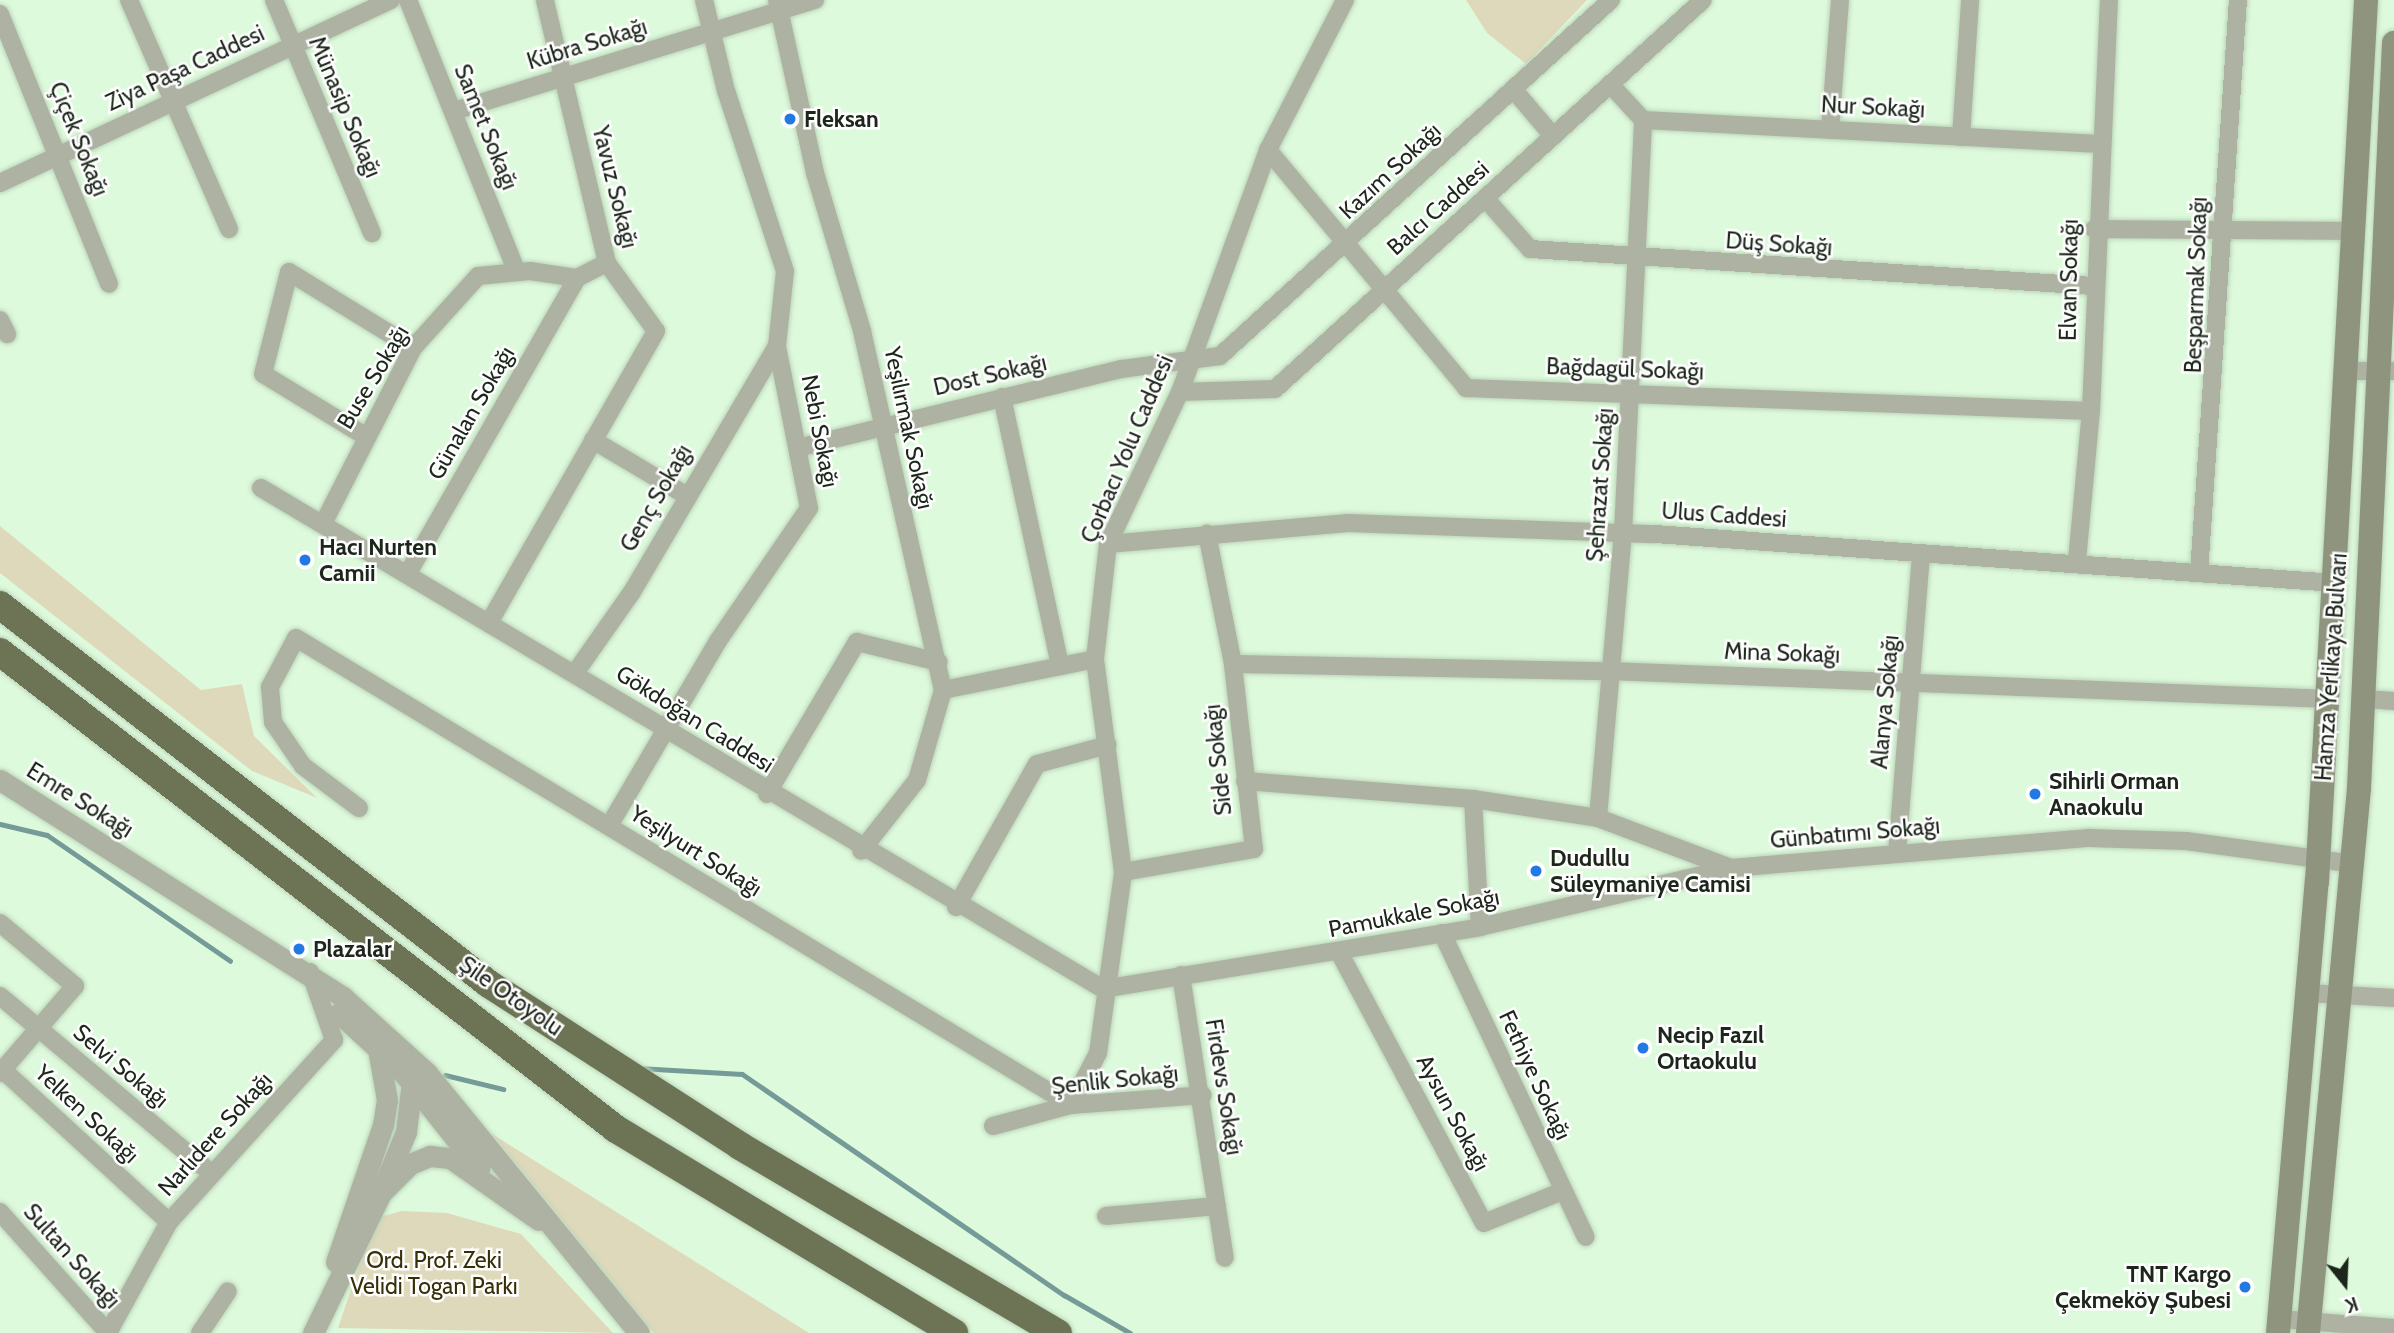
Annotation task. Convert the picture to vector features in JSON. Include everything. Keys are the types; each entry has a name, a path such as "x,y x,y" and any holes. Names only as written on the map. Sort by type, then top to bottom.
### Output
{"highway":[{"name":"Şile Otoyolu","path":"0,605 489,984 740,1146 1058,1333"},
{"name":"Şile Otoyolu","path":"0,652 616,1129 954,1333"}],"main road":[{"name":"Hamza Yerlikaya Bulvarı","path":"2279,1326 2319,863 2366,0"},
{"name":"Hamza Yerlikaya Bulvarı","path":"2308,1327 2353,864 2386,370 2394,43"}],"street":[{"path":"129,0 229,229"},
{"name":"Münasip Sokağı","path":"274,0 372,233"},
{"name":"Ziya Paşa Caddesi","path":"0,183 172,98 391,0"},
{"name":"Samet Sokağı","path":"408,0 517,272"},
{"name":"Yavuz Sokağı","path":"490,621 656,331 607,263 545,0"},
{"name":"Nebi Sokağı","path":"609,826 667,727 809,508 801,447 777,346 785,271 711,32 704,0"},
{"name":"Kübra Sokağı","path":"454,111 711,32 778,5 815,0"},
{"name":"Çorbacı Yolu Caddesi","path":"1072,1105 1098,1053 1103,989 1123,872 1095,659 1108,544 1180,392 1268,150 1345,0"},
{"name":"Kazım Sokağı","path":"1193,358 1220,356 1347,245 1611,0"},
{"name":"Balcı Caddesi","path":"1180,392 1275,389 1703,0"},
{"path":"1830,130 1840,0"},
{"path":"1961,137 1970,0"},
{"name":"Elvan Sokağı","path":"2077,561 2091,411 2094,229 2109,0"},
{"name":"Beşparmak Sokağı","path":"2199,573 2238,0"},
{"name":"Yeşilırmak Sokağı","path":"778,5 939,662 943,691 916,780 861,851"},
{"name":"Çiçek Sokağı","path":"0,14 61,154 109,284"},
{"path":"1610,84 1643,120"},
{"path":"1513,89 1553,136"},
{"name":"Nur Sokağı","path":"1643,120 2100,144"},
{"name":"Şehrazat Sokağı","path":"1598,818 1623,532 1643,120"},
{"name":"Bağdagül Sokağı","path":"1268,150 1466,388 2091,411"},
{"path":"2357,167 2390,169"},
{"name":"Düş Sokağı","path":"1485,198 1530,249 2093,286"},
{"path":"2094,229 2354,231"},
{"path":"577,278 607,263"},
{"path":"365,436 263,374 289,272 413,348"},
{"name":"Buse Sokağı","path":"324,522 365,436 413,348 478,276 517,272 577,278"},
{"name":"Günalan Sokağı","path":"408,573 577,278"},
{"name":"Genç Sokağı","path":"575,673 632,592 684,494 777,346"},
{"name":"Dost Sokağı","path":"801,447 1002,397 1193,358"},
{"path":"2347,371 2386,370"},
{"path":"1002,397 1060,666"},
{"path":"593,440 684,494"},
{"name":"Gökdoğan Caddesi","path":"261,488 324,522 667,727 767,794 861,851 1103,989"},
{"name":"Ulus Caddesi","path":"1108,544 1348,523 1623,532 1921,555 2077,561 2336,583"},
{"name":"Side Sokağı","path":"1123,872 1254,849 1233,664 1207,534"},
{"name":"Alanya Sokağı","path":"1897,853 1921,555"},
{"name":"Yeşilyurt Sokağı","path":"359,808 303,766 273,722 270,687 296,638 609,826 858,982 1072,1105"},
{"path":"767,794 857,642 939,662"},
{"path":"943,691 1095,659"},
{"name":"Mina Sokağı","path":"1233,664 1609,671 2329,699"},
{"path":"2364,699 2394,701"},
{"path":"956,907 1037,764 1108,745"},
{"name":"Emre Sokağı","path":"0,780 310,971 408,1056 420,1079"},
{"name":"Günbatımı Sokağı","path":"1245,781 1473,799 1598,818 1731,868 1897,853 2145,839 2319,863 2353,864"},
{"path":"1473,799 1480,927"},
{"name":"Pamukkale Sokağı","path":"1103,989 1480,927 1731,868"},
{"path":"0,923 75,986 39,1031 1,1071"},
{"name":"Fethiye Sokağı","path":"1442,933 1586,1237"},
{"name":"Aysun Sokağı","path":"1339,952 1484,1223 1563,1191"},
{"path":"310,971 334,1008 379,1049 420,1079 498,1158 571,1245 639,1333"},
{"name":"Narlıdere Sokağı","path":"108,1333 169,1222 334,1040 310,971"},
{"name":"Firdevs Sokağı","path":"1181,975 1203,1095 1225,1258"},
{"path":"2308,993 2394,998"},
{"name":"Selvi Sokağı","path":"0,996 211,1173"},
{"path":"330,1302 332,1270 383,1125 387,1100 379,1049"},
{"name":"Yelken Sokağı","path":"1,1071 169,1222"},
{"path":"313,1333 420,1109 420,1079"},
{"name":"Şenlik Sokağı","path":"993,1126 1072,1105 1203,1095"},
{"path":"383,1125 420,1109 449,1112 484,1153 498,1158"},
{"path":"420,1109 491,1183"},
{"path":"380,1193 411,1164 430,1156 450,1158 491,1183 571,1245"},
{"path":"1106,1216 1217,1206"},
{"name":"Sultan Sokağı","path":"0,1212 108,1333"},
{"path":"200,1333 228,1291"},
{"path":"2279,1326 2394,1328"}],"green space":[{"path":"1466,0 1587,0 1526,64 1487,33"},
{"path":"0,526 201,690 242,684 254,736 317,798 252,771 0,573"},
{"name":"Ord. Prof. Zeki Velidi Togan Parkı","path":"492,1134 809,1333 654,1333"},
{"name":"Ord. Prof. Zeki Velidi Togan Parkı","path":"402,1211 447,1213 521,1234 613,1333 338,1328 371,1230 383,1216"}],"waterway":[{"path":"0,824 47,835 230,961"},
{"path":"638,1068 742,1074 1064,1295 1130,1333"},
{"path":"445,1075 503,1089"}],"place":[{"name":"Fleksan","path":"790,119"},
{"name":"Hacı Nurten Camii","path":"305,560"},
{"name":"Sihirli Orman Anaokulu","path":"2035,794"},
{"name":"Dudullu Süleymaniye Camisi","path":"1536,871"},
{"name":"Plazalar","path":"299,949"},
{"name":"Necip Fazıl Ortaokulu","path":"1643,1048"},
{"name":"TNT Kargo Çekmeköy Şubesi","path":"2245,1287"}]}
